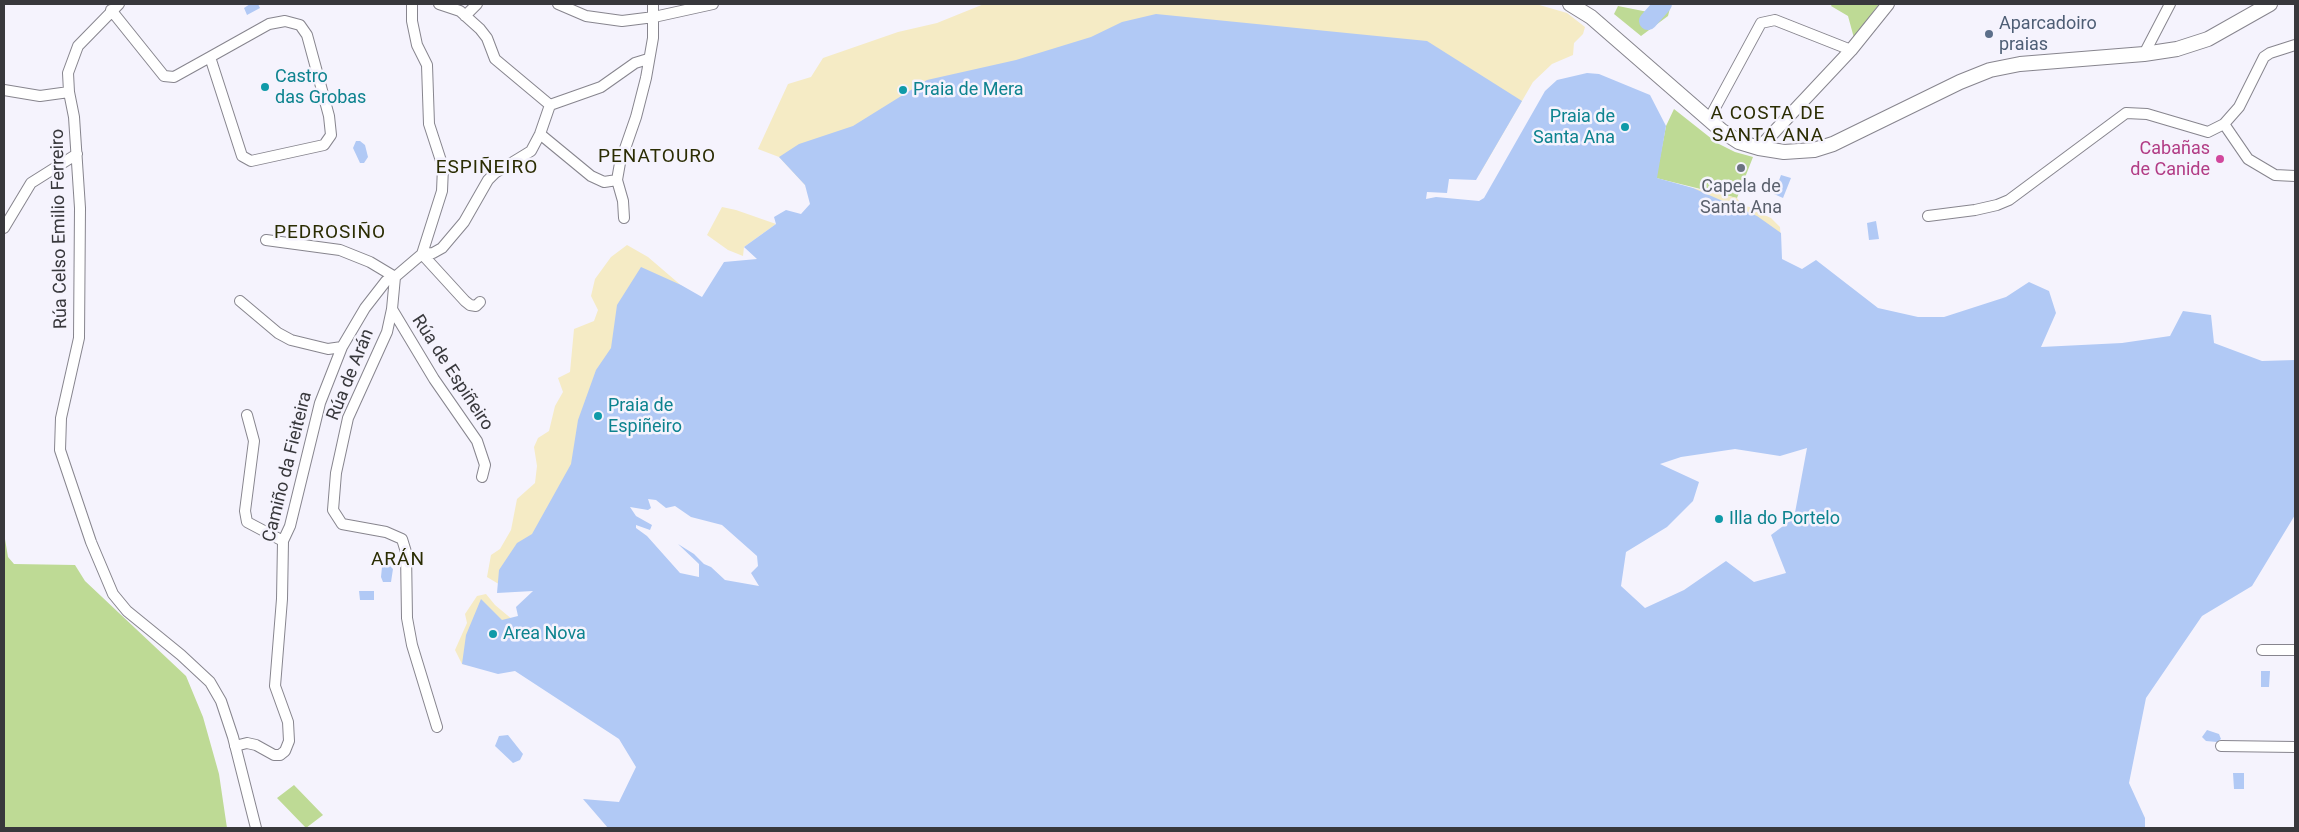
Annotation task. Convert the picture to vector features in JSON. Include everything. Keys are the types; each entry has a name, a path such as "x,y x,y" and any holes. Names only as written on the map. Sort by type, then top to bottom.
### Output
{"main road":[{"path":"1570,4 1592,17 1708,119 1739,142 1759,148 1784,152 1799,152 1833,144 1960,82 2005,66 2144,54 2177,49 2208,39 2270,4"}],"street":[{"path":"266,240 340,250 370,262 395,277 422,254 442,191 443,167 429,124 427,65 417,44 412,21 412,4"},
{"path":"439,4 460,11 487,38 494,59 550,105"},
{"path":"465,16 477,4"},
{"path":"558,4 586,16 622,21 654,18 713,4"},
{"path":"624,218 623,201 617,180 620,163 636,117 646,78 653,38 654,18 652,4"},
{"path":"1759,148 1851,50 1888,4"},
{"path":"2144,54 2170,4"},
{"path":"115,7 164,76 174,77 269,24 285,21 300,25 307,35 329,116 331,135 324,145 251,161 242,156 210,57"},
{"name":"Rúa Celso Emilio Ferreiro","path":"115,7 78,46 68,74 69,92 74,116 80,208 79,338 60,418 60,450 91,542 113,594 126,612 181,655 210,682 221,701 235,746 256,828"},
{"path":"1708,119 1761,23 1775,20 1851,50"},
{"path":"1928,216 1974,210 1997,205 2009,200 2126,113 2147,114 2208,132 2224,124 2239,107 2264,57 2270,53 2295,45"},
{"path":"550,105 600,87 635,63 648,59"},
{"path":"4,90 40,96 69,92"},
{"path":"422,254 433,253 442,248 464,222 488,180 495,173 531,151 540,134 550,105"},
{"path":"2224,124 2248,159 2275,175 2295,176"},
{"path":"540,134 591,176 604,182 617,180"},
{"path":"4,228 31,183 77,154"},
{"path":"422,254 465,301 470,305 476,306 480,302"},
{"name":"Camiño da Fieiteira","path":"235,746 248,743 256,744 274,755 280,755 287,746 290,732 275,686 282,599 283,541 290,526 320,403 342,347 376,292 386,281 395,277"},
{"name":"Rúa de Espiñeiro","path":"395,277 392,310 429,372 477,441 484,464 482,477"},
{"path":"240,301 278,333 291,340 328,349 342,347"},
{"name":"Rúa de Arán","path":"392,310 387,332 348,418 336,473 333,510 342,524 386,532 402,540 406,552 408,618 412,645 438,727"},
{"path":"247,414 254,441 244,511 247,522 283,541"},
{"path":"2262,650 2295,650"},
{"path":"2221,746 2295,747"}],"green space":[{"path":"1654,4 1671,4 1668,16 1641,36 1614,14 1618,6 1648,12"},
{"path":"1832,4 1879,4 1854,38 1848,16 1831,6"},
{"path":"1674,109 1717,143 1735,152 1753,157 1737,198 1656,178 1666,126"},
{"path":"4,533 8,557 14,564 75,565 85,581 186,676 203,717 219,774 227,828 4,828"},
{"path":"294,785 323,815 306,828 277,798"}],"sand":[{"path":"984,4 1536,4 1567,13 1585,27 1583,34 1574,43 1573,55 1552,64 1533,82 1479,175 805,185 779,157 758,149 788,84 811,77 823,58 898,32 937,23"},
{"path":"1693,188 1737,198 1742,205 1753,208 1755,211 1771,218 1780,227 1781,242 1689,200"},
{"path":"722,207 776,224 744,247 743,256 728,250 707,235"},
{"path":"627,245 648,257 683,287 517,589 507,589 487,577 491,555 500,549 511,530 517,499 535,483 537,466 534,447 538,438 549,431 555,406 563,392 558,378 570,372 574,329 594,321 598,310 591,296 595,279 611,257"},
{"name":"Area Nova","path":"486,594 495,605 525,630 471,666 462,664 455,650 467,623 465,614 477,596"}],"water":[{"path":"250,4 258,4 260,8 247,15 244,8"},
{"path":"1156,14 1427,41 1522,101 1476,180 1449,179 1447,193 1427,192 1426,199 1436,197 1479,201 1484,198 1545,91 1557,80 1587,73 1599,74 1650,95 1666,126 1657,178 1693,188 1757,216 1781,233 1782,259 1802,269 1816,260 1878,308 1918,317 1944,317 2006,297 2029,282 2049,291 2056,313 2041,347 2122,343 2170,336 2183,311 2211,315 2214,343 2262,361 2295,360 2295,515 2252,586 2202,616 2146,698 2129,783 2145,818 2145,828 608,828 583,799 619,802 636,767 619,739 515,671 498,674 462,664 466,635 481,599 502,620 518,616 516,607 533,591 497,593 499,570 517,543 532,534 571,464 578,420 596,370 611,348 617,305 641,267 681,285 702,297 724,262 757,259 744,247 776,224 774,217 786,210 801,214 810,204 805,185 779,157 799,144 853,126 927,80 1016,60 1091,37 1122,22","holes":["1807,448 1794,518 1771,535 1786,573 1754,582 1726,561 1684,590 1645,608 1621,586 1626,552 1667,527 1693,501 1699,482 1660,464 1681,457 1735,449 1780,456","648,499 656,500 666,508 675,506 691,517 722,525 757,556 758,566 751,573 759,586 725,580 711,567 704,564 694,554 678,544 699,564 699,577 680,573 647,536 636,528 636,525 650,530 652,525 636,516 630,507 648,510 651,508"]},
{"path":"356,141 360,141 365,145 368,157 364,163 360,163 353,148"},
{"path":"1781,175 1791,178 1783,198 1774,194"},
{"path":"1876,221 1879,239 1869,240 1867,223"},
{"path":"390,566 393,569 391,582 383,582 381,577 382,567"},
{"path":"359,591 374,591 374,600 360,600"},
{"path":"2261,671 2270,671 2269,687 2261,687"},
{"path":"2207,730 2219,734 2221,739 2217,742 2206,741 2202,737"},
{"path":"508,735 523,754 520,760 513,763 495,746 499,736"},
{"path":"2233,773 2244,773 2244,789 2234,789"}],"waterway":[{"path":"1648,21 1663,4"}],"place":[{"name":"Aparcadoiro praias","path":"1989,34"},
{"name":"Castro das Grobas","path":"265,87"},
{"name":"Praia de Mera","path":"903,90"},
{"name":"Praia de Santa Ana","path":"1625,127"},
{"name":"Cabañas de Canide","path":"2220,159"},
{"name":"Capela de Santa Ana","path":"1741,168"},
{"name":"Praia de Espiñeiro","path":"598,416"},
{"name":"Illa do Portelo","path":"1719,519"},
{"name":"Area Nova","path":"493,634"}],"district":[{"name":"A COSTA DE SANTA ANA","path":"1768,125"},
{"name":"PENATOURO","path":"657,157"},
{"name":"ESPIÑEIRO","path":"487,168"},
{"name":"PEDROSIÑO","path":"330,233"},
{"name":"ARÁN","path":"398,560"}]}
